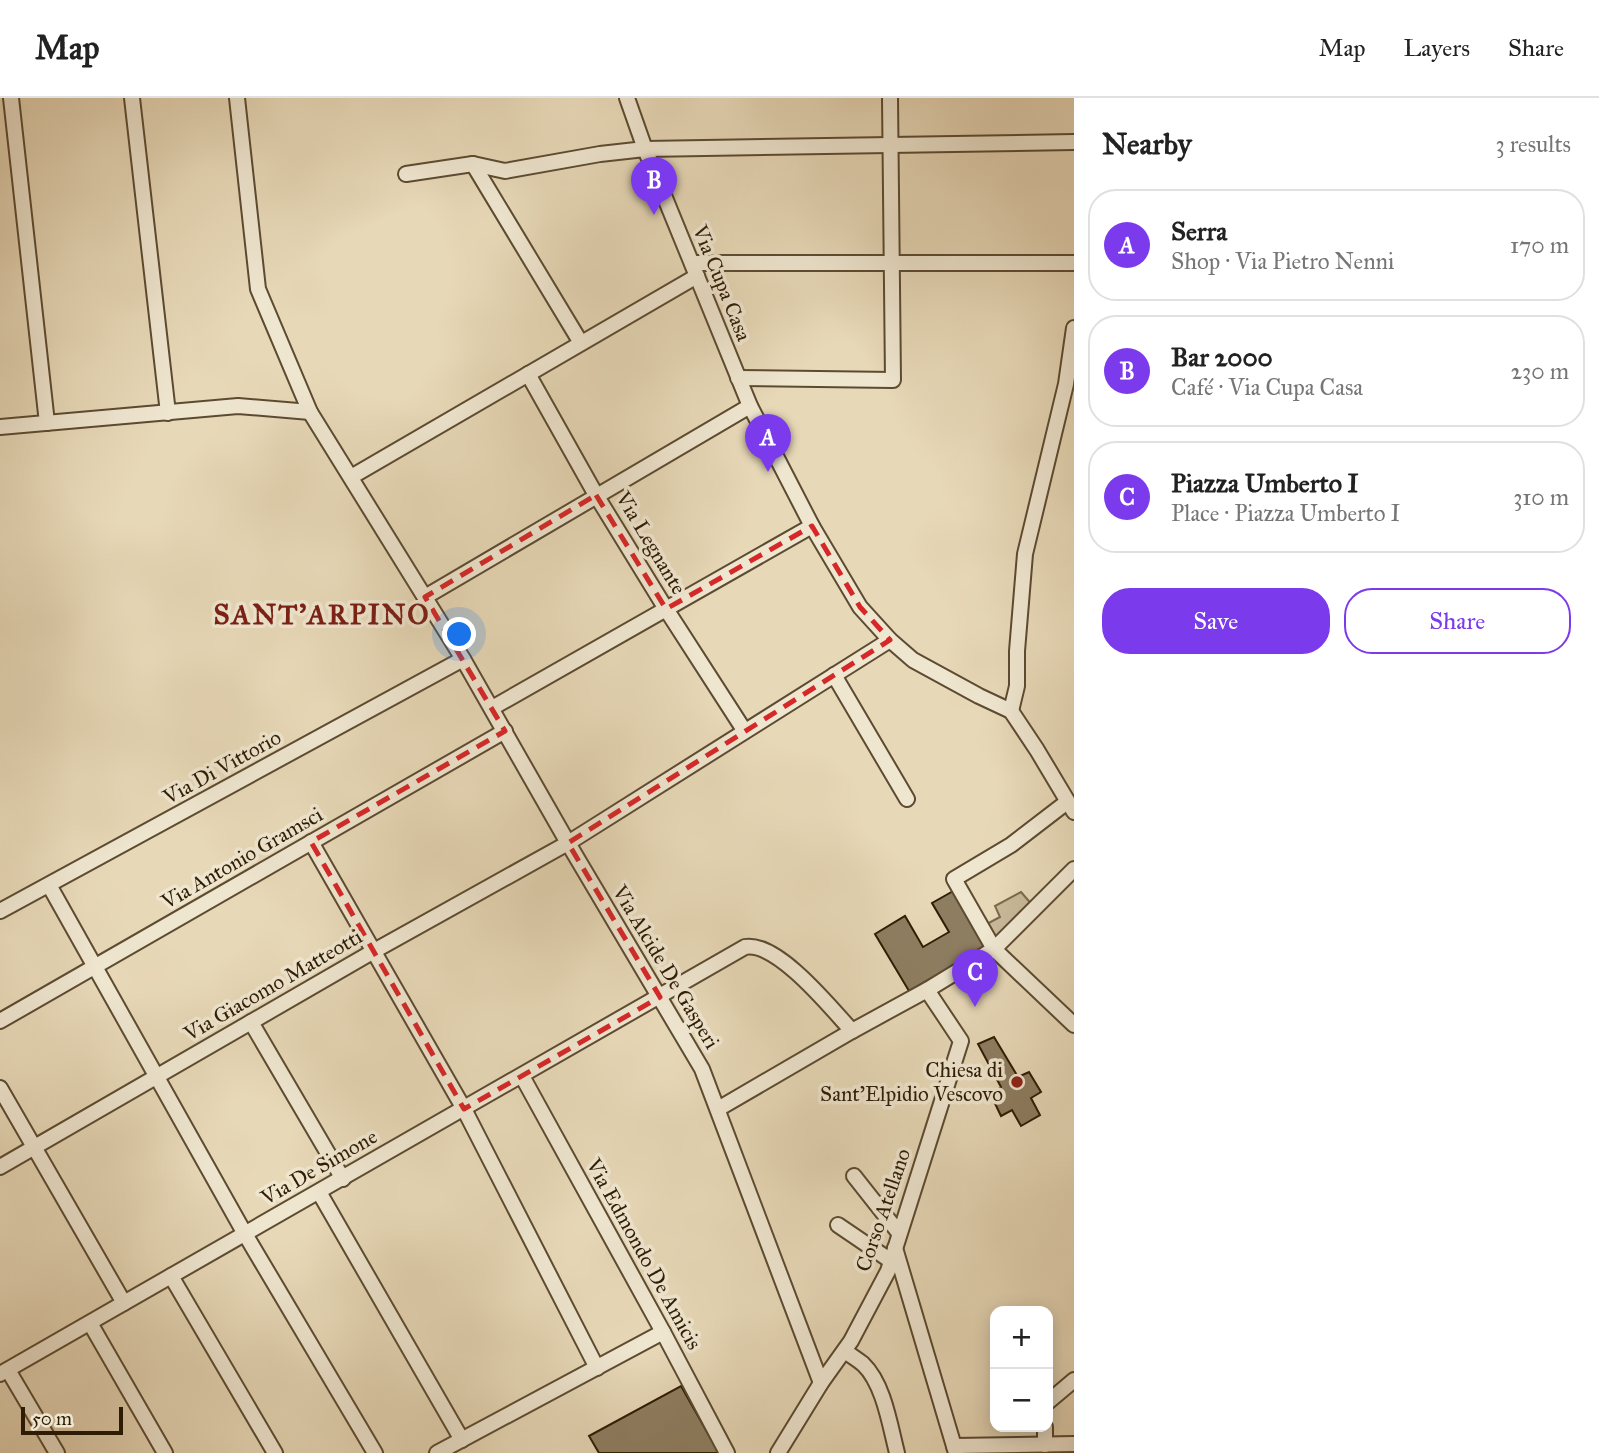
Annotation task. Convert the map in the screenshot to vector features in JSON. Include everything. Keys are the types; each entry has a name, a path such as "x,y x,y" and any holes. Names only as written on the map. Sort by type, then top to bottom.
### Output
{"street":[{"path":"11,98 47,423"},
{"path":"132,98 167,412"},
{"name":"Via Alcide De Gasperi","path":"237,98 258,289 310,412 463,659 702,1069 821,1383"},
{"name":"Via Cupa Casa","path":"627,98 645,149 750,406 813,526 860,607 890,640 913,660 1011,711"},
{"path":"738,378 893,380 890,98"},
{"path":"406,174 473,164 506,171 645,149 1074,142"},
{"path":"473,164 581,343"},
{"path":"351,477 581,343 694,270 892,263 1074,263"},
{"path":"1074,328 1066,384 1025,554 1017,651 1017,686 1011,711 1071,807 954,879 994,949 1074,1025"},
{"name":"Via Legnante","path":"528,374 596,495 744,730"},
{"path":"0,428 239,406 310,412"},
{"path":"425,597 750,406"},
{"path":"492,708 813,526"},
{"name":"Via Giacomo Matteotti","path":"0,1167 374,951 568,843 890,640"},
{"name":"Via Di Vittorio","path":"0,911 463,659"},
{"path":"834,675 907,799"},
{"name":"Via Antonio Gramsci","path":"0,1021 505,731"},
{"path":"311,842 464,1109 597,1368"},
{"path":"718,1109 994,949 1074,869"},
{"path":"49,885 245,1234 375,1453"},
{"name":"Via De Simone","path":"4,1372 744,947 756,947 798,972 852,1031"},
{"name":"Corso Atellano","path":"778,1453 821,1383 845,1351 888,1271 961,1041 927,990"},
{"path":"251,1022 342,1179"},
{"name":"Via Edmondo De Amicis","path":"522,1076 727,1453"},
{"path":"0,1088 124,1303"},
{"path":"854,1176 900,1233"},
{"path":"319,1192 462,1440"},
{"path":"838,1225 893,1254 905,1281 955,1450 1074,1444"},
{"path":"171,1276 275,1453"},
{"path":"877,1291 905,1281"},
{"path":"90,1323 165,1453"},
{"path":"437,1453 663,1332"},
{"path":"845,1351 864,1365 875,1381 885,1406 897,1453"},
{"path":"4,1372 57,1453"},
{"path":"1053,1398 1074,1380"},
{"path":"1045,1432 1045,1445"}],"highlighted area":[{"path":"596,495 666,609 812,526 860,607 890,640 568,843 660,997 464,1109 311,842 505,731 425,597"}],"shaded area":[{"path":"1021,892 1034,907 997,944 985,925 1000,917 995,906"}],"building":[{"path":"955,890 987,946 909,991 875,934 905,916 923,947 949,932 932,903"},
{"name":"Chiesa di Sant'Elpidio Vescovo","path":"994,1037 1018,1077 1029,1072 1041,1092 1031,1098 1040,1115 1021,1126 1012,1110 1001,1116 991,1095 1001,1087 978,1044"},
{"path":"681,1386 719,1453 599,1453 589,1436"}],"place":[{"name":"Bar 2000","path":"654,215"},
{"name":"Serra","path":"768,472"},
{"name":"Piazza Umberto I","path":"975,1007"},
{"name":"Chiesa di Sant'Elpidio Vescovo","path":"1017,1082"}],"district":[{"name":"SANT'ARPINO","path":"322,614"}]}
